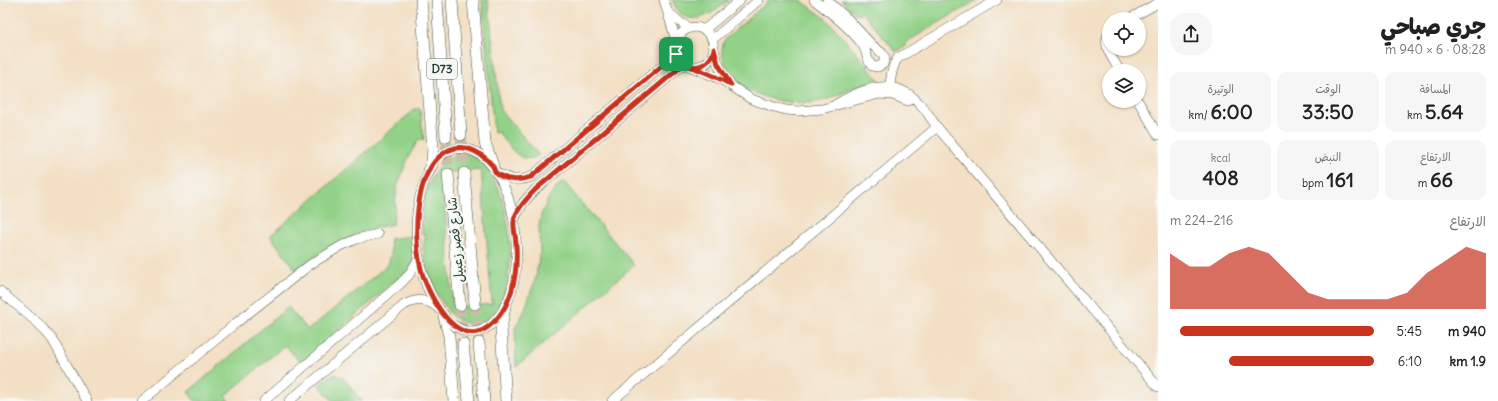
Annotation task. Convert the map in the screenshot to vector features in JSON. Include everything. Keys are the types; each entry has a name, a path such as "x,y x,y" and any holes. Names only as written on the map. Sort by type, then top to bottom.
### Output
{"main road":[{"path":"421,0 433,149 429,171"},
{"name":"D73","path":"437,0 446,137"},
{"name":"D73","path":"452,0 461,135"},
{"path":"473,0 485,143 494,169"},
{"name":"شارع قصر زعبيل","path":"464,173 475,304"},
{"name":"شارع قصر زعبيل","path":"448,174 460,305"},
{"path":"505,307 501,329 506,401"},
{"path":"445,316 449,336 454,401"},
{"path":"478,343 484,401"},
{"path":"463,344 469,401"}],"street":[{"path":"664,0 676,41 676,54 679,59 687,65 711,74 762,104 780,109 810,111 834,106 888,90 911,96 1158,387"},
{"path":"704,30 740,0"},
{"path":"712,39 759,0"},
{"path":"814,0 840,21 859,40 866,49 872,66 878,67 883,64 885,58 882,52 872,45 848,19 826,0"},
{"path":"888,90 891,70 898,58 997,0"},
{"path":"1142,12 1158,3"},
{"path":"667,11 675,19 690,28 704,30 712,39 720,68 731,85"},
{"path":"676,41 681,33 690,28"},
{"path":"687,65 694,67 704,65 711,58 714,49"},
{"path":"445,316 428,290 419,258 417,232 419,206 424,183 429,171 440,156 445,152 457,148 470,149 481,155 494,169 512,180 525,180 536,174 676,54"},
{"path":"514,220 523,203 536,189 687,65"},
{"path":"1142,108 1158,135"},
{"path":"612,401 937,127"},
{"path":"289,401 404,305 416,300 422,300 434,304 445,316 465,332 480,332 492,324 505,307 512,290 516,269 514,220 505,191 494,169"},
{"path":"142,401 236,323 311,264 341,246 378,234"},
{"path":"264,401 404,279 419,258"},
{"path":"0,291 39,324 52,339 87,401"}],"green space":[{"path":"482,0 488,0 500,110 539,155 534,157 525,158 518,155 505,142 499,132 494,133"},
{"path":"672,0 729,0 722,6 706,15 698,18 691,18 684,16 677,10"},
{"path":"770,0 800,0 824,17 879,80 865,83 832,98 801,103 787,102 760,95 738,82 730,73 725,63 722,51 723,43 728,36"},
{"path":"841,0 977,0 906,42 906,46 896,52 862,12 857,15"},
{"path":"420,108 424,140 418,140 408,158 397,187 393,224 366,231 342,241 296,270 270,236 415,109"},
{"path":"462,153 468,154 479,160 488,169 497,186 507,217 510,256 504,292 497,307 487,319 477,324 462,322 453,316 445,306 432,282 423,248 425,234 422,233 423,210 429,184 442,163 451,156","holes":["481,170 492,304 453,307 442,173"]},
{"path":"563,181 634,265 516,367 515,328 524,312 536,277 540,251 539,226 541,215 549,197"},
{"path":"412,236 414,253 409,269 301,363 285,345 225,396 229,401 195,401 188,392 288,307 308,330 388,265 391,254 390,239"},
{"path":"336,375 343,378 362,401 333,401 319,385 330,376"}],"tunnel":[{"path":"461,135 464,173"},
{"path":"446,137 448,174"},
{"path":"475,304 479,343"},
{"path":"460,305 463,344"}],"route":[{"path":"676,54 536,174 525,180 512,180 496,173 493,166 476,151 470,149 457,148 445,152 434,163 429,171 420,196 417,227 419,258 428,290 444,316 458,329 465,332 480,332 492,324 505,307 512,290 516,269 514,220 523,203 536,189 684,64 689,66 711,74 731,85 718,64 714,49 708,62 704,65 694,67 684,64 676,54"}]}
